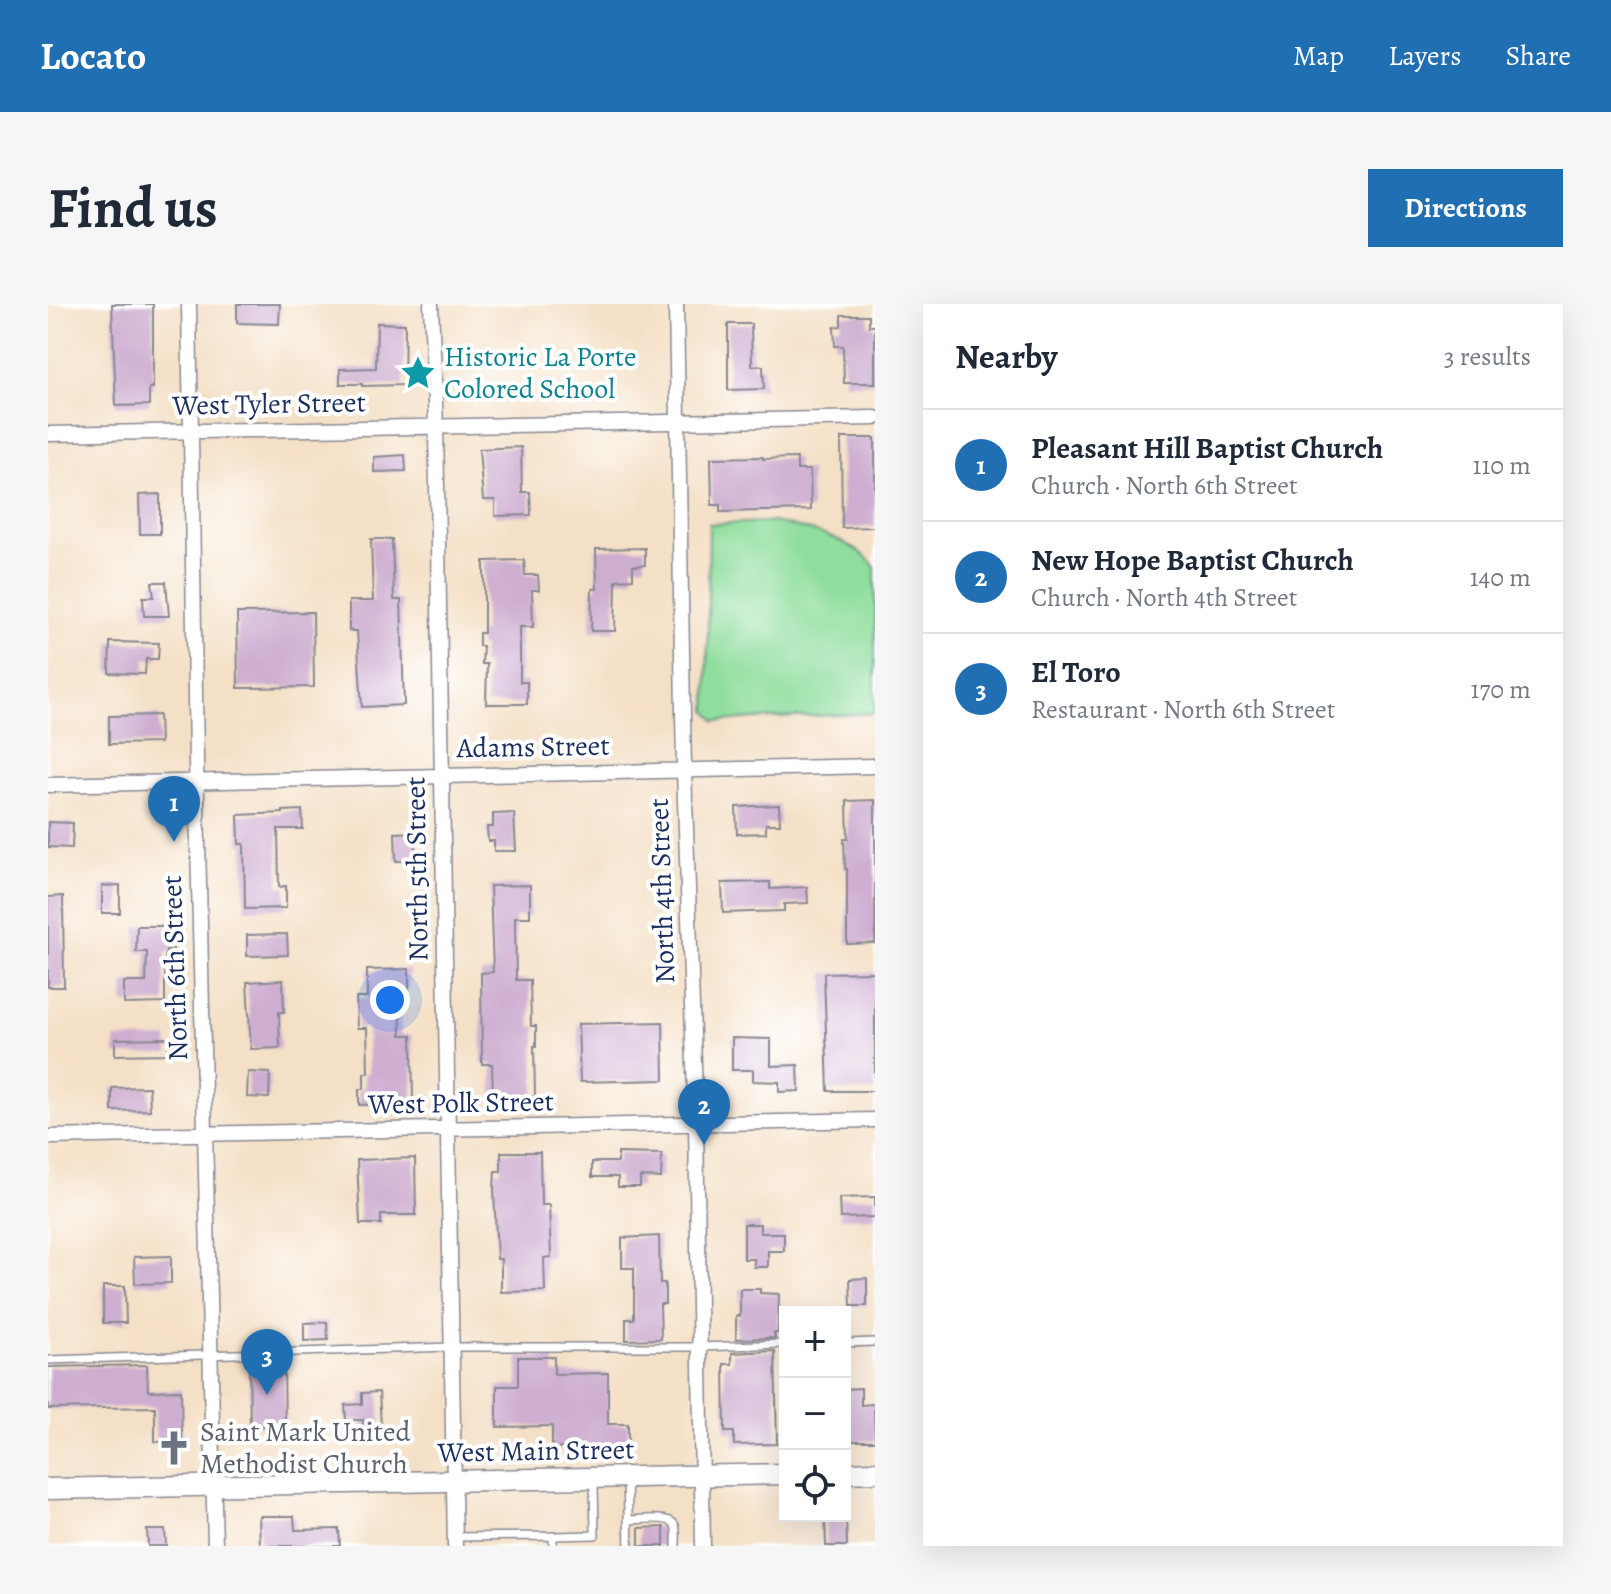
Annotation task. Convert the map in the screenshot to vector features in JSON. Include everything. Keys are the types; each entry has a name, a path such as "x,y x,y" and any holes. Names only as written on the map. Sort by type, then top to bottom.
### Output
{"main road":[{"path":"851,1473 875,1472"},
{"name":"West Main Street","path":"48,1489 779,1474"}],"street":[{"name":"North 6th Street","path":"189,304 196,781 215,1546"},
{"name":"North 5th Street","path":"431,304 436,427 455,1542"},
{"name":"North 4th Street","path":"676,304 703,1546"},
{"name":"West Tyler Street","path":"48,434 875,418"},
{"name":"Adams Street","path":"48,785 875,766"},
{"name":"West Polk Street","path":"48,1137 875,1120"}],"lane":[{"path":"851,1343 875,1342"},
{"path":"48,1360 451,1347 779,1344"},
{"path":"627,1477 629,1546"},
{"path":"455,1542 595,1535 594,1478"},
{"path":"628,1520 667,1519 673,1522 676,1526 676,1546"},
{"path":"553,1536 553,1546"}],"green space":[{"path":"773,522 842,542 866,557 875,567 875,713 716,721 707,711 709,524"}],"building":[{"path":"112,304 153,304 153,388 149,388 149,405 116,406"},
{"path":"237,304 280,304 279,324 237,323"},
{"path":"841,315 869,315 869,326 875,326 875,383 844,383 843,346 835,346 834,327 841,326"},
{"path":"377,323 405,324 404,385 340,384 340,369 376,368"},
{"path":"728,324 751,324 752,366 763,366 764,389 728,390"},
{"path":"841,438 875,438 875,527 842,528"},
{"path":"521,447 522,492 530,492 531,515 495,516 495,500 483,500 479,449"},
{"path":"405,455 406,471 374,472 374,457"},
{"path":"711,458 797,458 797,470 810,470 811,510 720,512 720,505 712,505"},
{"path":"160,494 160,534 140,534 139,495"},
{"path":"371,539 392,539 394,600 401,600 404,705 362,707 357,631 349,631 349,601 373,601"},
{"path":"645,548 645,565 633,566 633,579 616,580 615,631 591,631 592,589 597,589 596,549"},
{"path":"524,560 525,575 538,575 539,590 532,590 533,627 520,627 520,682 527,682 527,704 486,704 487,664 482,664 483,646 479,646 479,633 484,633 484,561"},
{"path":"152,582 166,582 169,616 144,616 143,597 154,597"},
{"path":"313,612 314,687 238,688 237,613"},
{"path":"110,642 159,643 158,659 146,659 145,674 109,673"},
{"path":"159,715 160,743 109,744 109,716"},
{"path":"875,800 875,943 847,944 844,839 848,839 847,801"},
{"path":"779,805 780,824 766,824 766,833 737,834 736,807"},
{"path":"302,810 303,829 278,829 279,887 286,886 286,908 245,909 244,844 239,844 238,815"},
{"path":"514,813 516,851 494,851 494,841 488,841 487,827 493,827 493,814"},
{"path":"48,822 73,823 72,848 48,847"},
{"path":"415,832 416,861 396,861 395,833"},
{"path":"770,882 770,889 807,887 808,903 784,904 784,911 723,913 722,883"},
{"path":"120,885 120,913 102,913 102,886"},
{"path":"530,885 530,917 515,917 516,980 530,980 531,1026 536,1026 535,1096 493,1097 492,1064 482,1064 481,973 493,972 490,886"},
{"path":"63,896 64,987 48,987 48,897"},
{"path":"137,926 173,926 173,951 166,951 165,959 165,1003 124,1004 124,982 146,982 147,952 136,952"},
{"path":"287,934 288,955 247,956 247,935"},
{"path":"409,969 409,990 400,990 401,1035 412,1035 413,1104 359,1105 359,1089 364,1089 364,1073 368,1073 367,1028 357,1028 356,998 367,998 367,970"},
{"path":"875,972 875,1091 828,1091 824,973"},
{"path":"283,980 284,1012 279,1012 280,1048 251,1049 247,982"},
{"path":"663,1022 664,1080 580,1082 578,1024"},
{"path":"168,1038 169,1054 115,1055 115,1039"},
{"path":"732,1038 771,1039 771,1066 798,1065 799,1091 779,1092 779,1082 753,1081 753,1070 732,1070"},
{"path":"248,1072 270,1073 269,1098 247,1097"},
{"path":"149,1087 150,1110 112,1111 112,1088"},
{"path":"501,1152 540,1152 541,1205 549,1205 551,1257 544,1258 545,1291 501,1292 494,1190 495,1171 501,1171"},
{"path":"618,1153 662,1154 661,1178 640,1177 640,1187 618,1187 618,1177 592,1177 592,1162 618,1162"},
{"path":"415,1158 416,1215 381,1215 381,1224 360,1224 357,1160"},
{"path":"875,1197 875,1217 840,1218 839,1198"},
{"path":"744,1224 760,1224 760,1233 784,1233 784,1251 768,1251 768,1267 754,1267 754,1259 744,1259"},
{"path":"659,1236 660,1283 665,1283 665,1304 660,1304 661,1339 626,1340 626,1319 634,1319 634,1268 622,1268 622,1238"},
{"path":"171,1256 171,1283 135,1284 134,1257"},
{"path":"867,1278 867,1306 851,1306 850,1279"},
{"path":"103,1286 125,1286 126,1323 103,1323"},
{"path":"740,1289 760,1289 760,1293 779,1294 778,1333 774,1333 775,1338 736,1339"},
{"path":"327,1322 328,1340 304,1341 304,1323"},
{"path":"775,1351 777,1444 734,1445 734,1432 725,1432 724,1364 732,1364 732,1353"},
{"path":"518,1357 554,1357 554,1374 608,1373 608,1424 628,1424 628,1447 552,1448 552,1426 497,1427 497,1386 518,1386"},
{"path":"284,1364 285,1426 250,1426 249,1365"},
{"path":"147,1365 148,1391 181,1390 182,1441 155,1442 155,1407 48,1409 48,1367"},
{"path":"861,1388 861,1405 874,1404 875,1441 851,1441 851,1389"},
{"path":"379,1392 382,1443 364,1444 363,1420 346,1420 345,1405 362,1404 362,1393"},
{"path":"259,1516 294,1516 295,1530 339,1529 340,1546 260,1546"},
{"path":"825,1522 846,1522 847,1546 826,1546"},
{"path":"664,1527 664,1546 639,1546 639,1528"},
{"path":"147,1530 165,1530 166,1546 148,1546"}],"place":[{"name":"Historic La Porte Colored School","path":"418,373"},
{"name":"Pleasant Hill Baptist Church","path":"174,842"},
{"name":"New Hope Baptist Church","path":"704,1145"},
{"name":"El Toro","path":"267,1395"},
{"name":"Saint Mark United Methodist Church","path":"174,1448"}]}
